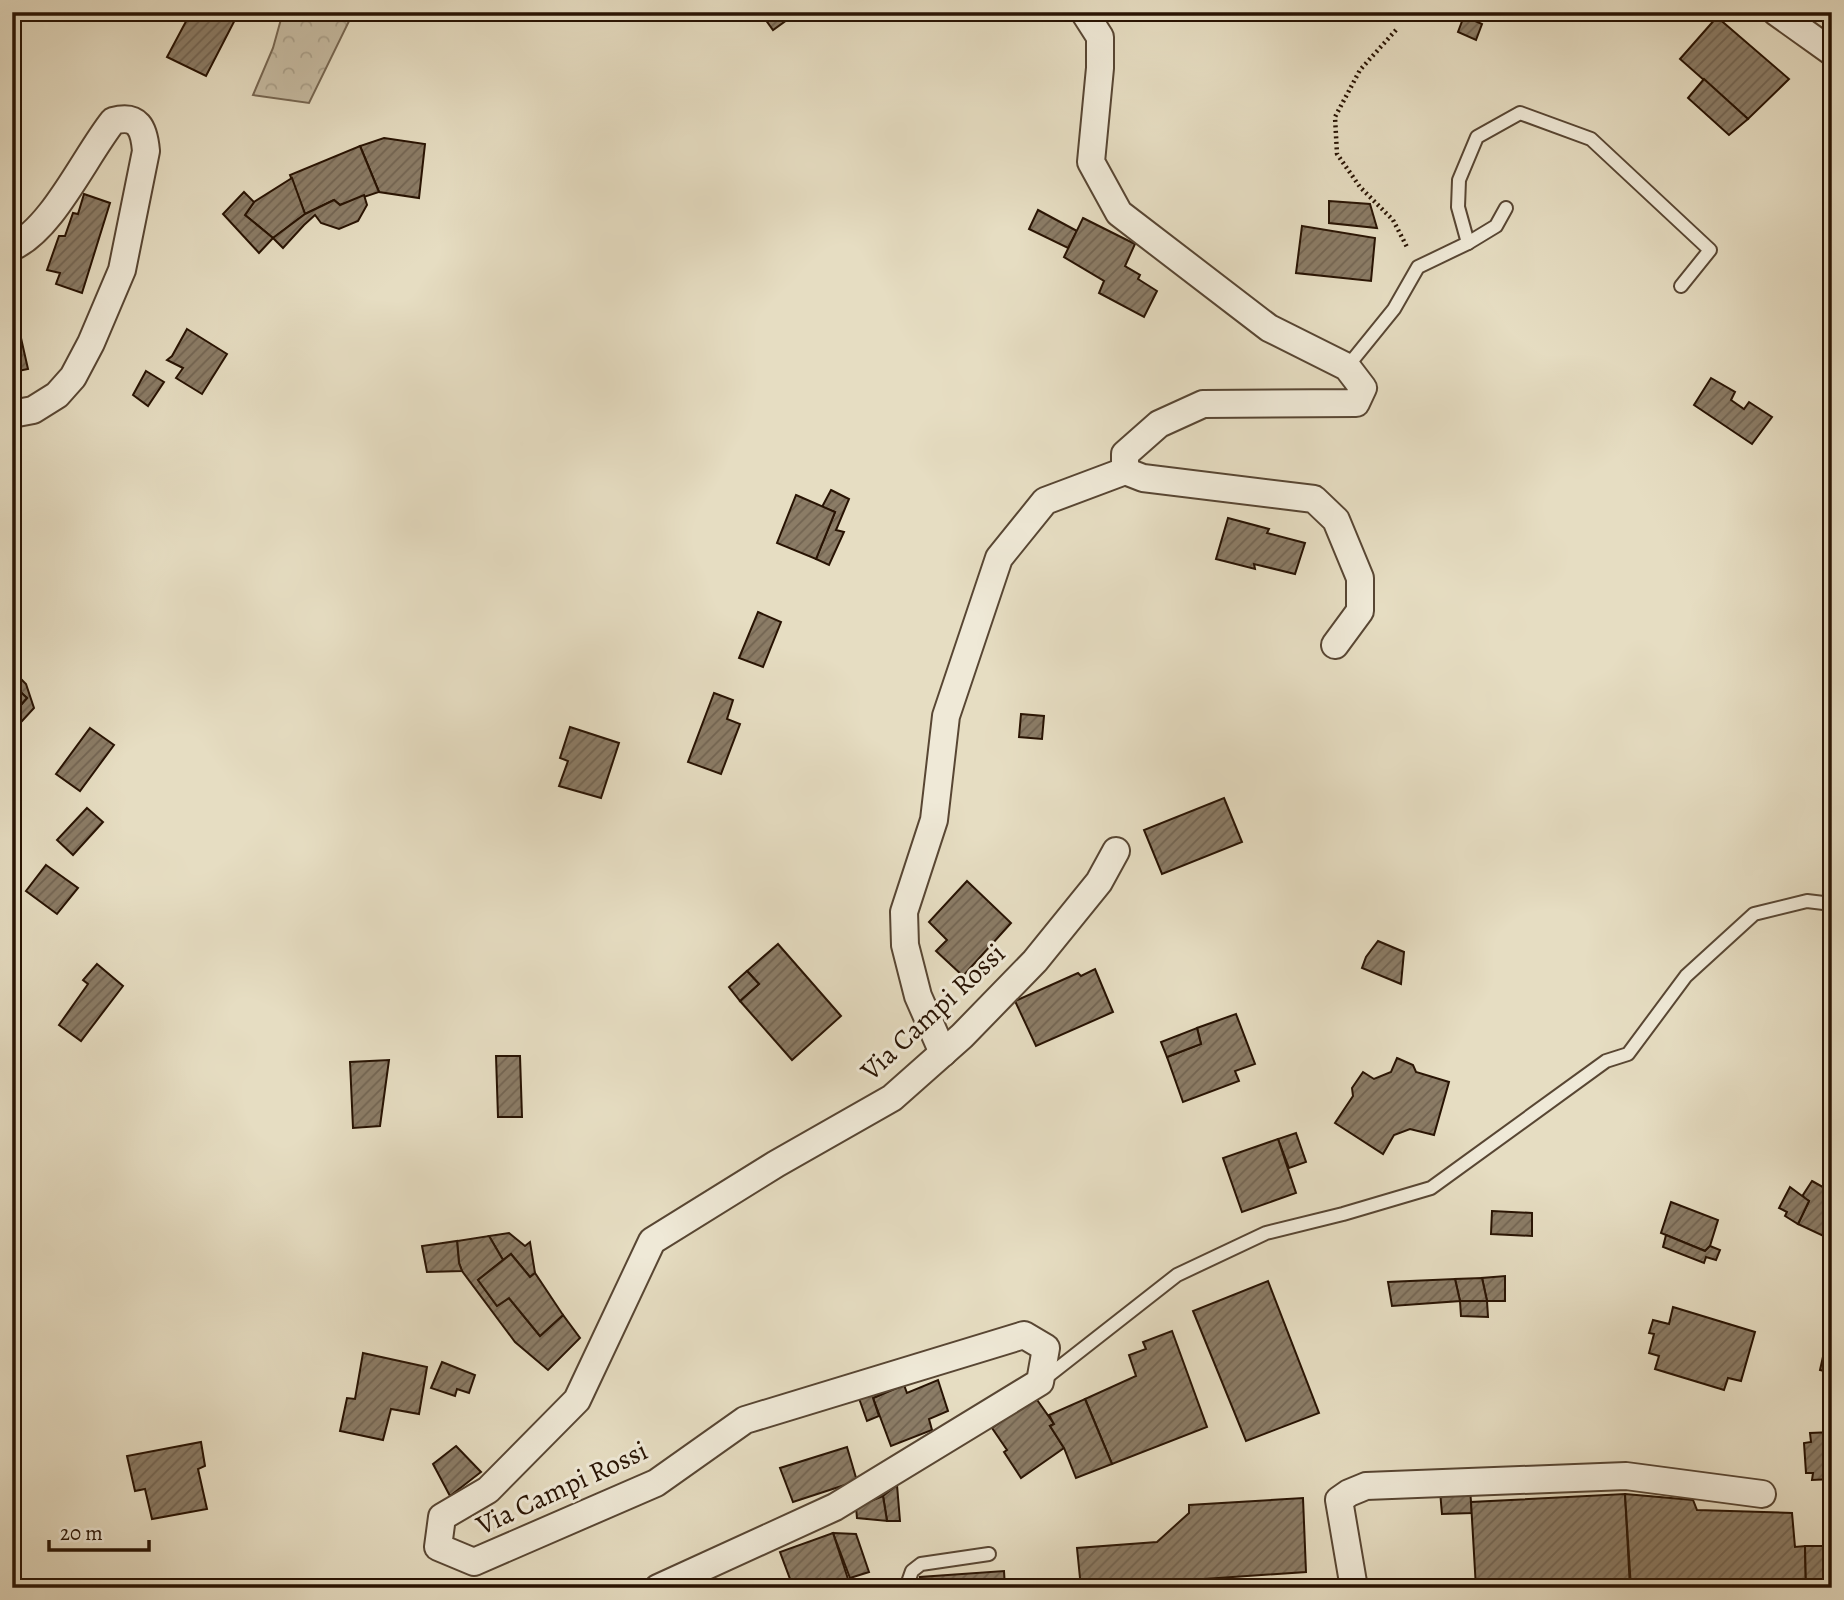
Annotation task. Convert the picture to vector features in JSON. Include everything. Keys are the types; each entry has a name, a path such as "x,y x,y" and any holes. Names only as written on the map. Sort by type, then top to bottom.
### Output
{"street":[{"path":"1084,12 1100,37 1100,68 1091,162 1119,213 1269,328 1347,367 1363,388 1356,402 1203,404 1158,424 1125,454 1125,471"},
{"path":"1776,12 1832,52"},
{"path":"12,247 25,241 46,219 113,121 125,117 136,122 145,135 146,151 122,270 91,343 73,377 57,395 33,410 12,414"},
{"path":"943,1053 918,996 905,945 904,912 934,820 946,716 999,558 1045,501 1125,471 1143,478 1314,499 1336,520 1360,578 1360,611 1335,645"},
{"name":"Via Campi Rossi","path":"1040,1382 1046,1348 1024,1335 745,1420 656,1483 474,1562 438,1547 442,1517 488,1490 578,1400 652,1241 776,1164 892,1098 943,1053 1035,961 1099,882 1116,851"},
{"path":"658,1588 835,1507 1040,1382"},
{"path":"1354,1588 1339,1500 1366,1486 1626,1476 1762,1494"}],"lane":[{"path":"1468,243 1458,207 1459,180 1477,137 1520,113 1591,139 1710,250 1681,286"},
{"path":"1347,367 1394,309 1418,267 1496,226 1506,208"},
{"path":"1040,1382 1177,1275 1266,1233 1431,1188 1606,1061 1628,1054 1686,976 1754,914 1807,901 1832,904"},
{"path":"906,1588 912,1572 921,1564 989,1555"}],"path":[{"path":"1396,30 1360,70 1335,117 1337,153 1360,187 1393,220 1418,267"}],"green space":[{"path":"283,12 358,12 350,19 309,103 253,95 273,48"}],"building":[{"path":"191,12 239,12 206,76 167,57"},
{"path":"760,12 798,12 773,30"},
{"path":"1464,16 1482,24 1476,40 1458,32"},
{"path":"1717,17 1789,79 1748,119 1680,59"},
{"path":"1704,79 1748,119 1729,135 1688,98"},
{"path":"384,138 425,144 419,198 379,192 360,146"},
{"path":"360,146 379,192 340,205 334,200 305,214 290,175"},
{"path":"292,178 305,214 273,238 245,215 254,202"},
{"path":"244,192 254,202 245,215 273,238 259,253 223,214"},
{"path":"84,194 110,203 82,293 56,284 60,273 47,270 59,236 65,236 73,213 78,214"},
{"path":"364,195 367,205 358,221 339,229 321,223 315,215 283,248 273,238 305,214 334,200 340,205"},
{"path":"1329,201 1370,204 1377,228 1329,223"},
{"path":"1038,210 1077,231 1068,248 1029,229"},
{"path":"1083,218 1135,244 1125,266 1140,275 1138,279 1157,291 1144,317 1099,293 1104,281 1064,257"},
{"path":"1302,226 1375,238 1371,281 1296,273"},
{"path":"16,316 28,369 13,372 12,378 12,317"},
{"path":"187,329 227,354 202,394 176,378 183,368 167,360"},
{"path":"146,371 164,382 148,406 133,395"},
{"path":"1711,378 1735,392 1731,400 1744,409 1749,402 1772,417 1752,444 1694,405"},
{"path":"831,490 849,499 836,530 844,532 829,565 816,559 835,512 822,507"},
{"path":"796,495 835,512 816,559 777,543"},
{"path":"1228,518 1269,529 1267,533 1305,543 1295,574 1254,564 1255,569 1216,559"},
{"path":"758,612 781,622 763,667 739,658"},
{"path":"13,671 26,684 34,708 12,732 12,715 27,698 12,684"},
{"path":"12,684 27,698 12,715"},
{"path":"714,693 733,700 727,719 740,724 721,774 688,762"},
{"path":"1021,714 1044,716 1042,739 1019,737"},
{"path":"570,727 619,743 601,798 559,786 568,761 560,758"},
{"path":"90,728 114,745 80,791 56,774"},
{"path":"1224,798 1242,842 1162,874 1144,830"},
{"path":"87,808 103,822 73,855 57,840"},
{"path":"46,865 78,888 57,914 26,891"},
{"path":"967,881 1011,923 963,976 936,951 947,940 929,922"},
{"path":"1378,941 1404,952 1401,984 1362,968 1366,957"},
{"path":"778,944 841,1016 792,1060 740,1001 759,984 747,971"},
{"path":"97,964 123,986 81,1041 59,1025 88,984 83,980"},
{"path":"1095,969 1113,1012 1036,1046 1015,1001 1078,973 1081,976"},
{"path":"747,971 759,984 740,1001 729,987"},
{"path":"1236,1014 1255,1064 1235,1071 1239,1081 1183,1102 1167,1057 1201,1044 1197,1028"},
{"path":"1197,1028 1201,1044 1167,1057 1161,1042"},
{"path":"496,1056 520,1056 522,1117 498,1117"},
{"path":"1397,1058 1413,1065 1416,1072 1449,1082 1434,1135 1410,1129 1394,1135 1383,1154 1335,1123 1353,1096 1352,1088 1363,1072 1374,1079 1391,1072"},
{"path":"389,1060 380,1126 353,1128 350,1062"},
{"path":"1296,1133 1306,1162 1289,1168 1278,1139"},
{"path":"1278,1139 1296,1193 1242,1212 1223,1158"},
{"path":"1812,1181 1832,1192 1832,1240 1798,1224 1809,1201 1803,1195"},
{"path":"1790,1187 1809,1201 1798,1224 1785,1216 1787,1212 1779,1208"},
{"path":"1671,1202 1718,1220 1710,1246 1705,1251 1661,1233"},
{"path":"1492,1211 1532,1213 1532,1236 1491,1234"},
{"path":"509,1233 525,1246 530,1242 535,1273 530,1277 511,1254 503,1260 489,1236"},
{"path":"1666,1235 1705,1251 1710,1246 1720,1250 1716,1260 1706,1257 1704,1263 1663,1247"},
{"path":"489,1236 503,1260 478,1280 497,1306 509,1298 540,1336 563,1315 580,1338 548,1370 515,1342 462,1271 457,1241"},
{"path":"457,1241 462,1271 427,1272 422,1246"},
{"path":"511,1254 530,1277 535,1273 563,1315 540,1336 509,1298 497,1306 478,1280"},
{"path":"1505,1276 1505,1301 1487,1301 1482,1278"},
{"path":"1482,1278 1487,1301 1460,1301 1455,1279"},
{"path":"1455,1279 1460,1301 1392,1306 1388,1282"},
{"path":"1268,1281 1319,1413 1246,1441 1193,1311"},
{"path":"1460,1301 1487,1301 1488,1317 1461,1316"},
{"path":"1673,1307 1755,1332 1741,1381 1728,1378 1724,1390 1655,1369 1659,1356 1649,1353 1654,1334 1649,1333 1653,1320 1669,1324"},
{"path":"1172,1331 1207,1427 1112,1464 1085,1399 1136,1376 1129,1355 1146,1349 1143,1342"},
{"path":"1827,1339 1832,1340 1832,1373 1820,1370"},
{"path":"363,1353 427,1367 419,1414 391,1409 383,1440 340,1431 347,1398 355,1399"},
{"path":"442,1362 475,1375 469,1393 457,1389 455,1396 431,1388"},
{"path":"938,1380 948,1411 929,1419 932,1430 891,1446 873,1398 904,1385 907,1393"},
{"path":"876,1384 882,1394 873,1398 879,1416 867,1421 856,1390"},
{"path":"1035,1397 1054,1424 1050,1426 1064,1448 1021,1478 992,1428"},
{"path":"1085,1399 1112,1464 1076,1478 1064,1448 1050,1426 1054,1424 1049,1415"},
{"path":"1832,1432 1832,1479 1812,1480 1813,1473 1806,1473 1804,1443 1811,1442 1810,1433"},
{"path":"201,1442 205,1466 198,1469 207,1509 152,1519 145,1489 135,1491 127,1456"},
{"path":"456,1446 481,1472 450,1496 433,1464"},
{"path":"847,1447 857,1481 793,1502 780,1468"},
{"path":"897,1485 900,1521 887,1521 883,1496"},
{"path":"1470,1490 1472,1513 1442,1514 1440,1491"},
{"path":"1625,1494 1630,1588 1476,1588 1471,1502"},
{"path":"1625,1494 1693,1500 1697,1510 1792,1513 1795,1547 1805,1546 1806,1588 1631,1588"},
{"path":"883,1496 887,1521 857,1518 856,1507"},
{"path":"1303,1498 1306,1572 1162,1582 1163,1588 1081,1588 1077,1548 1157,1542 1189,1513 1189,1505"},
{"path":"833,1533 856,1534 869,1572 850,1578"},
{"path":"833,1533 850,1585 822,1588 820,1579 790,1588 790,1579 780,1552"},
{"path":"1805,1546 1832,1546 1832,1588 1806,1588"},
{"path":"1004,1571 1005,1588 920,1588 920,1577"}]}
